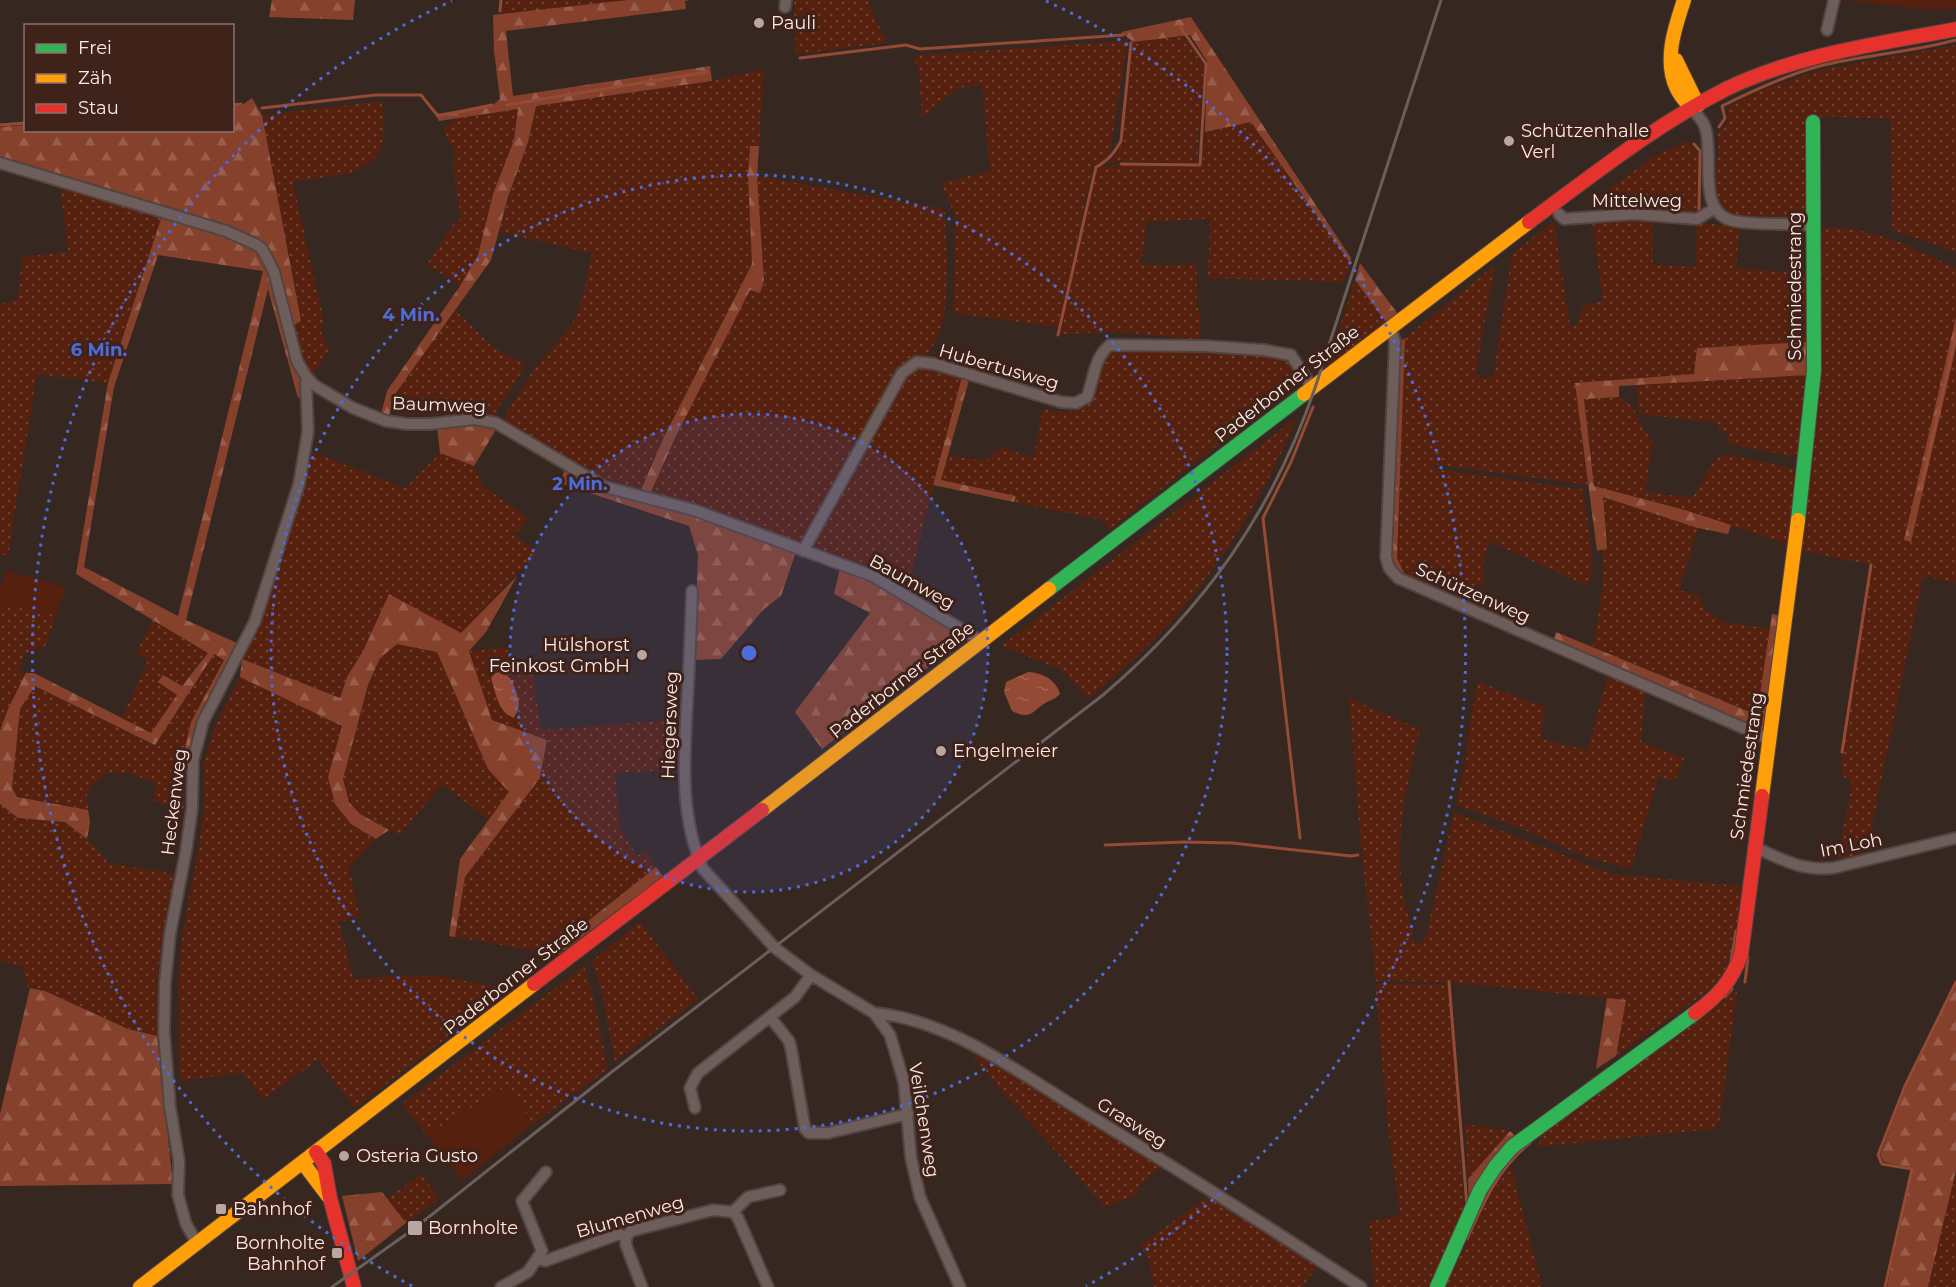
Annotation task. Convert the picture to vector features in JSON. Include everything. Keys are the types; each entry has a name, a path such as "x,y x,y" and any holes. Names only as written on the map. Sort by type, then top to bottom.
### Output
{"main road":[{"path":"1684,0 1674,33 1671,64 1676,85 1695,107"},
{"name":"Paderborner Straße","path":"140,1287 1575,187 1695,107 1755,77 1820,55 1956,29"},
{"name":"Schmiedestrang","path":"1437,1287 1480,1190 1512,1147 1715,998 1734,974 1741,954 1770,739 1814,371 1813,122"},
{"path":"316,1152 324,1164 330,1198 354,1287"},
{"path":"303,1163 330,1198"}],"street":[{"path":"1827,30 1834,0"},
{"path":"1695,107 1709,141 1710,199 1714,209 1726,219 1734,221 1813,226"},
{"name":"Baumweg","path":"0,163 226,231 261,248 274,272 297,361 314,385 353,408 386,421 430,424 475,419 496,423 605,487 694,510 873,576 981,641"},
{"name":"Mittelweg","path":"1559,214 1564,219 1633,214 1697,219 1714,209"},
{"name":"Schützenweg","path":"1390,327 1395,341 1386,556 1389,568 1398,578 1770,739"},
{"name":"Hubertusweg","path":"802,551 902,373 917,362 935,364 1061,402 1076,403 1088,397 1099,358 1102,351 1110,345 1240,348 1291,356 1312,387"},
{"name":"Heckenweg","path":"197,1243 186,1224 178,1196 179,1161 170,1107 164,1032 165,984 170,934 192,809 193,761 203,722 255,621 292,505 306,449 308,431 306,382 308,379"},
{"name":"Hiegersweg","path":"692,591 684,771 690,831 698,859"},
{"name":"Im Loh","path":"1754,847 1800,867 1816,869 1833,868 1956,838"},
{"name":"Veilchenweg","path":"698,859 703,869 775,948 811,975 874,1013 890,1035 904,1082 910,1158 920,1197 960,1287"},
{"path":"695,1108 690,1088 698,1073 795,997 811,975"},
{"name":"Grasweg","path":"874,1013 892,1014 924,1024 972,1044 1361,1287"},
{"path":"770,1017 789,1041 804,1129 809,1133 828,1133 908,1114"},
{"path":"501,1287 528,1272 542,1251 522,1201 546,1172"},
{"path":"768,1287 738,1218 733,1212 748,1197 780,1190"},
{"name":"Blumenweg","path":"537,1259 544,1261 619,1234 626,1237 631,1231 713,1210 733,1212"},
{"path":"626,1237 626,1245 642,1287"}],"shaded area":[{"path":"504,0 628,0 503,14"},
{"path":"794,0 869,0 887,43 796,54"},
{"path":"1842,0 1956,0 1956,8 1936,10"},
{"path":"1183,36 1204,66 1197,163 1121,161 1107,164 1123,142 1133,42"},
{"path":"1127,41 1110,154 1093,165 1058,327 953,313 956,218 941,183 990,171 982,85 958,88 922,118 919,70 914,60 918,55"},
{"path":"1956,45 1956,252 1892,230 1891,119 1808,116 1807,212 1801,218 1735,215 1720,205 1714,189 1717,133 1727,123 1727,108 1762,90 1821,70"},
{"path":"764,69 759,146 750,146 748,176 752,264 664,437 640,492 587,471 507,424 505,416 534,369 572,325 584,292 592,253 499,232 503,216 536,106 712,81"},
{"path":"382,101 384,123 382,144 373,160 353,170 352,173 293,182 324,322 320,329 329,349 312,376 300,355 293,327 301,321 262,115"},
{"path":"518,109 514,140 493,194 478,255 460,286 427,264 452,226 461,218 453,171 455,153 443,129 458,118"},
{"path":"1251,122 1350,263 1344,282 1208,278 1210,219 1147,222 1141,265 1197,265 1200,340 1121,332 1060,334 1097,167 1202,166 1205,132"},
{"path":"1686,141 1698,153 1698,213 1608,210 1600,196 1653,157"},
{"path":"757,176 943,209 945,213 946,296 941,327 936,340 923,359 915,359 803,542 798,544 650,494 675,438 750,290 760,292 764,281"},
{"path":"60,186 161,217 108,383 37,374 8,556 0,554 0,304 18,300 22,257 68,252"},
{"path":"1632,218 1652,220 1653,265 1697,267 1696,223 1740,226 1736,268 1807,274 1808,342 1697,348 1694,374 1576,383 1588,485 1433,464 1434,469 1582,489 1589,526 1592,562 1589,587 1489,541 1484,561 1484,585 1474,586 1473,605 1425,581 1405,575 1397,558 1405,338 1495,265 1476,372 1480,378 1493,377 1512,254 1554,221 1570,326 1577,325 1583,307 1603,300 1592,221"},
{"path":"1826,227 1858,230 1895,240 1956,268 1956,317 1905,540 1911,541 1956,347 1956,583 1923,576 1866,856 1837,862 1852,783 1842,775 1841,764 1871,565 1799,550 1820,311 1822,233"},
{"path":"1355,280 1386,322 1326,368"},
{"path":"455,310 494,348 526,365 493,417 391,412 395,394"},
{"path":"1117,349 1262,354 1287,359 1302,380 1110,529 1102,520 1014,502 1015,496 941,480 948,455 985,461 1002,447 1033,458 1043,409 1067,412 1082,408 1091,400 1101,364 1107,355"},
{"path":"935,368 962,377 907,593 814,549 810,543 900,382 913,369"},
{"path":"1808,375 1800,455 1794,457 1726,443 1728,432 1718,429 1716,423 1639,414 1637,385"},
{"path":"1619,397 1633,407 1641,425 1653,442 1645,491 1689,498 1694,495 1715,459 1720,456 1730,455 1798,471 1787,544 1685,510 1594,486 1584,398"},
{"path":"1297,417 1266,484 1248,516 1207,577 1160,633 1089,698 1060,669 1001,646"},
{"path":"310,451 405,488 440,453 474,466 483,486 528,518 515,536 537,552 461,634 389,595 363,651 347,677 340,698 242,659 258,623 303,485"},
{"path":"1602,497 1698,528 1679,590 1699,596 1705,610 1724,622 1770,629 1758,715 1593,647 1602,586 1602,549 1607,548"},
{"path":"6,571 63,586 65,590 56,615 0,604 0,589"},
{"path":"0,604 56,615 44,649 37,646 33,655 25,652 19,672 26,673 0,731"},
{"path":"153,620 208,652 182,686 163,675 158,681 178,695 151,733 122,718 148,660 136,653"},
{"path":"397,644 437,652 488,769 509,792 489,820 442,784 400,835 360,814 349,802 343,779 368,686 380,658"},
{"path":"507,647 509,663 532,660 541,730 683,719 678,770 615,773 620,827 637,856 646,851 656,867 548,953 455,937 465,877 540,778 547,740 492,720 469,651"},
{"path":"214,654 224,659 191,722 182,761 184,811 152,800 157,784 125,771 122,776 113,772 105,774 95,783 87,793 88,810 17,797 12,788 20,709 34,685 154,745"},
{"path":"1608,674 1645,692 1641,742 1684,758 1675,782 1659,776 1631,868 1589,859 1520,828 1456,805 1467,756 1470,722 1478,682 1545,707 1541,739 1588,750"},
{"path":"240,677 342,726 328,777 335,804 351,824 376,839 349,867 360,917 339,922 354,979 439,976 510,989 355,1108 318,1060 263,1099 242,1073 180,1081 178,985 182,937 204,811 204,762 215,726"},
{"path":"1349,698 1420,729 1404,802 1400,839 1402,884 1415,944 1421,944 1427,933 1454,812 1612,874 1741,886 1737,930 1734,930 1730,959 1722,977 1704,994 1616,1056 1626,1000 1449,982 1376,981 1362,856"},
{"path":"0,804 18,818 65,822 87,839 109,863 175,874 163,932 157,985 157,1036 128,1029 45,991 26,986 23,967 0,961"},
{"path":"640,922 698,999 615,1062 603,997 592,961"},
{"path":"584,966 594,999 608,1069 533,1124 507,1086 427,1135 402,1104"},
{"path":"1375,984 1448,984 1464,1209 1429,1287 1374,1287 1369,1222 1400,1215 1388,1127"},
{"path":"1732,992 1737,992 1719,1124 1714,1129 1538,1147 1542,1135 1707,1014"},
{"path":"963,1043 984,1053 1160,1167 1139,1186 1136,1196 1105,1207 1001,1090"},
{"path":"507,1086 533,1124 462,1180 427,1135"},
{"path":"1466,1124 1510,1131 1468,1179"},
{"path":"1511,1166 1542,1287 1445,1287 1491,1193"},
{"path":"1956,1170 1956,1287 1928,1287"},
{"path":"421,1174 439,1199 406,1223 387,1199"},
{"path":"1208,1196 1317,1266 1303,1287 1154,1287 1148,1256 1139,1246"}],"green space":[{"path":"272,0 355,0 353,20 269,17"},
{"path":"628,0 690,0 685,1 686,9 506,31 513,96 710,66 712,81 536,106 528,142 508,197 491,260 395,394 389,416 381,414 387,391 460,286 478,255 493,194 514,140 518,109 439,121 435,114 492,106 500,99 494,51 493,15"},
{"path":"1191,17 1351,258 1350,263 1251,122 1205,132 1207,61 1190,35 1133,42 1121,32"},
{"path":"252,98 262,115 301,321 286,330 301,374 304,395 298,398 268,289 186,620 239,644 196,723 186,762 182,761 191,722 224,660 214,654 155,745 35,686 20,709 12,788 17,797 88,810 90,822 87,839 65,822 18,818 0,804 0,731 26,673 34,673 151,733 177,695 158,682 163,675 182,686 208,653 76,574 108,383 165,206 0,156 0,127 24,125 24,132 234,132 234,106 242,105","holes":["158,255 263,271 178,616 84,567 114,387"]},
{"path":"750,146 759,146 757,176 764,281 760,293 750,290 675,438 650,494 640,492 664,437 752,264 748,176"},
{"path":"1360,263 1398,314 1386,322 1355,280"},
{"path":"1956,317 1956,347 1911,542 1904,540"},
{"path":"1405,338 1397,558 1405,575 1395,568 1390,555 1399,343"},
{"path":"1808,342 1808,375 1619,386 1619,397 1584,399 1594,486 1685,510 1731,525 1728,534 1698,528 1603,497 1607,548 1597,551 1575,383 1694,374 1697,348"},
{"path":"962,377 969,380 941,480 1016,496 1014,502 933,485"},
{"path":"471,424 497,428 474,466 440,453 437,425"},
{"path":"565,468 796,552 781,596 764,609 721,659 694,660 698,555 689,526 560,483"},
{"path":"840,568 871,578 966,638 822,749 795,712 870,613 834,594"},
{"path":"517,576 486,632 469,651 492,720 547,740 540,778 465,877 455,937 449,936 460,859 509,792 488,769 437,652 397,644 380,658 368,685 343,779 349,802 360,814 389,830 376,839 351,824 335,804 328,777 342,726 240,677 242,659 340,698 347,677 363,651 389,594 461,633"},
{"path":"1772,614 1783,616 1766,734 1553,641 1556,632 1757,715"},
{"path":"656,867 663,876 558,955 548,953"},
{"path":"1956,985 1956,1170 1928,1287 1887,1287 1913,1168 1884,1162 1880,1155 1906,1087"},
{"path":"30,988 45,991 128,1029 157,1036 173,1184 0,1186 0,1114"},
{"path":"1607,998 1626,1000 1616,1056 1596,1069"},
{"path":"1510,1131 1516,1137 1469,1206 1468,1179"},
{"path":"382,1192 406,1223 358,1261 342,1196"}],"water":[{"path":"501,672 510,678 515,687 519,703 514,717 501,707 494,689 491,678 495,673"},
{"path":"1028,672 1048,678 1055,684 1060,694 1028,715 1024,715 1012,711 1004,692 1006,682"}],"waterway":[{"path":"500,11 501,0"},
{"path":"1121,164 1200,165 1206,64 1181,28"},
{"path":"800,58 906,45 920,49 1123,35"},
{"path":"1719,127 1725,118 1722,106 1795,74 1837,62 1923,48 1956,40"},
{"path":"1058,335 1096,167 1111,156 1121,141 1131,43"},
{"path":"507,105 707,72"},
{"path":"262,108 375,95 421,95 438,116 492,105"},
{"path":"234,105 241,104"},
{"path":"0,125 24,123"},
{"path":"1694,144 1700,151 1699,212"},
{"path":"1921,488 1956,334"},
{"path":"1300,838 1263,518 1291,462 1313,407"},
{"path":"1842,752 1871,565"},
{"path":"1105,845 1232,843 1358,855"},
{"path":"1731,961 1736,931"},
{"path":"1745,982 1748,957"},
{"path":"1449,982 1467,1206"},
{"path":"1885,1287 1912,1169 1882,1164 1878,1155 1905,1086 1956,982"},
{"path":"1725,997 1732,989"},
{"path":"1467,1239 1501,1174 1530,1143"}],"railway":[{"path":"332,1287 415,1228 613,1071 1103,695 1173,628 1203,593 1256,516 1279,475 1299,431 1441,0"}],"traffic: fast":[{"path":"1798,520 1814,371 1813,122"},
{"path":"1049,589 1304,394"},
{"path":"1437,1287 1480,1190 1512,1147 1695,1013"}],"traffic: slow":[{"path":"1684,0 1672,44 1671,67 1678,92 1691,108"},
{"path":"1676,60 1698,105"},
{"path":"1304,394 1529,222"},
{"path":"1762,796 1798,520"},
{"path":"762,810 1049,589"},
{"path":"140,1287 534,984"},
{"path":"303,1163 328,1196"}],"traffic: jam":[{"path":"1529,222 1674,118 1726,89 1753,77 1810,59 1868,45 1956,29"},
{"path":"1695,1013 1723,988 1741,955 1762,796"},
{"path":"534,984 762,810"},
{"path":"316,1152 324,1164 330,1198 354,1287"}],"place":[{"name":"Pauli","path":"759,23"},
{"name":"Schützenhalle Verl","path":"1509,141"},
{"name":"Hülshorst Feinkost GmbH","path":"642,655"},
{"name":"Engelmeier","path":"941,751"},
{"name":"Osteria Gusto","path":"344,1156"},
{"name":"Bahnhof","path":"221,1209"},
{"name":"Bornholte","path":"415,1228"},
{"name":"Bornholte Bahnhof","path":"337,1253"}]}
